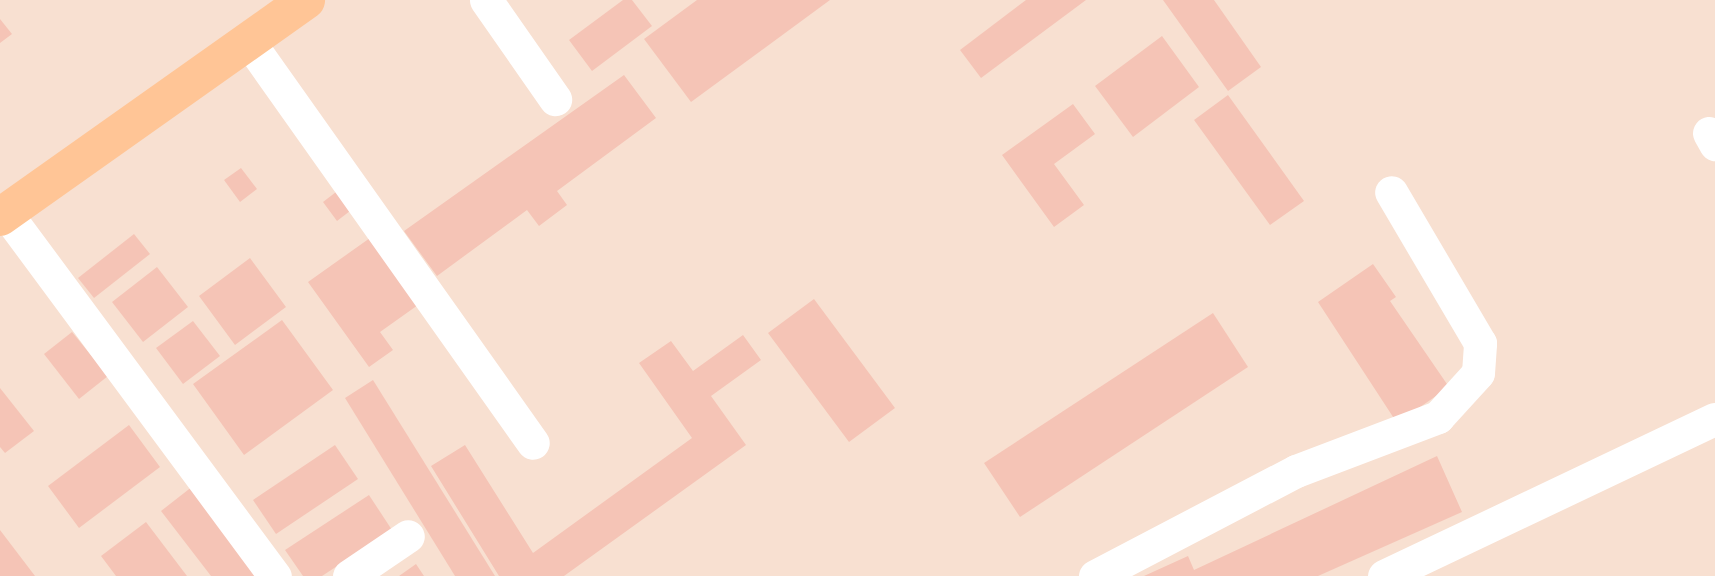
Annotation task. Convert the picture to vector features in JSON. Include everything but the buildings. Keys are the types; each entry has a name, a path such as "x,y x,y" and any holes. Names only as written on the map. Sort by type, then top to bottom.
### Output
{"main road":[{"path":"3,215 306,0"}],"street":[{"path":"486,0 555,99"},
{"path":"249,42 533,443"},
{"path":"1095,576 1296,471 1438,417 1478,373 1480,343 1391,192"},
{"path":"3,215 275,576"},
{"path":"1384,576 1715,419"},
{"path":"349,576 408,536"}],"shaded area":[{"path":"0,0 1715,0 1715,576 0,576"}]}
